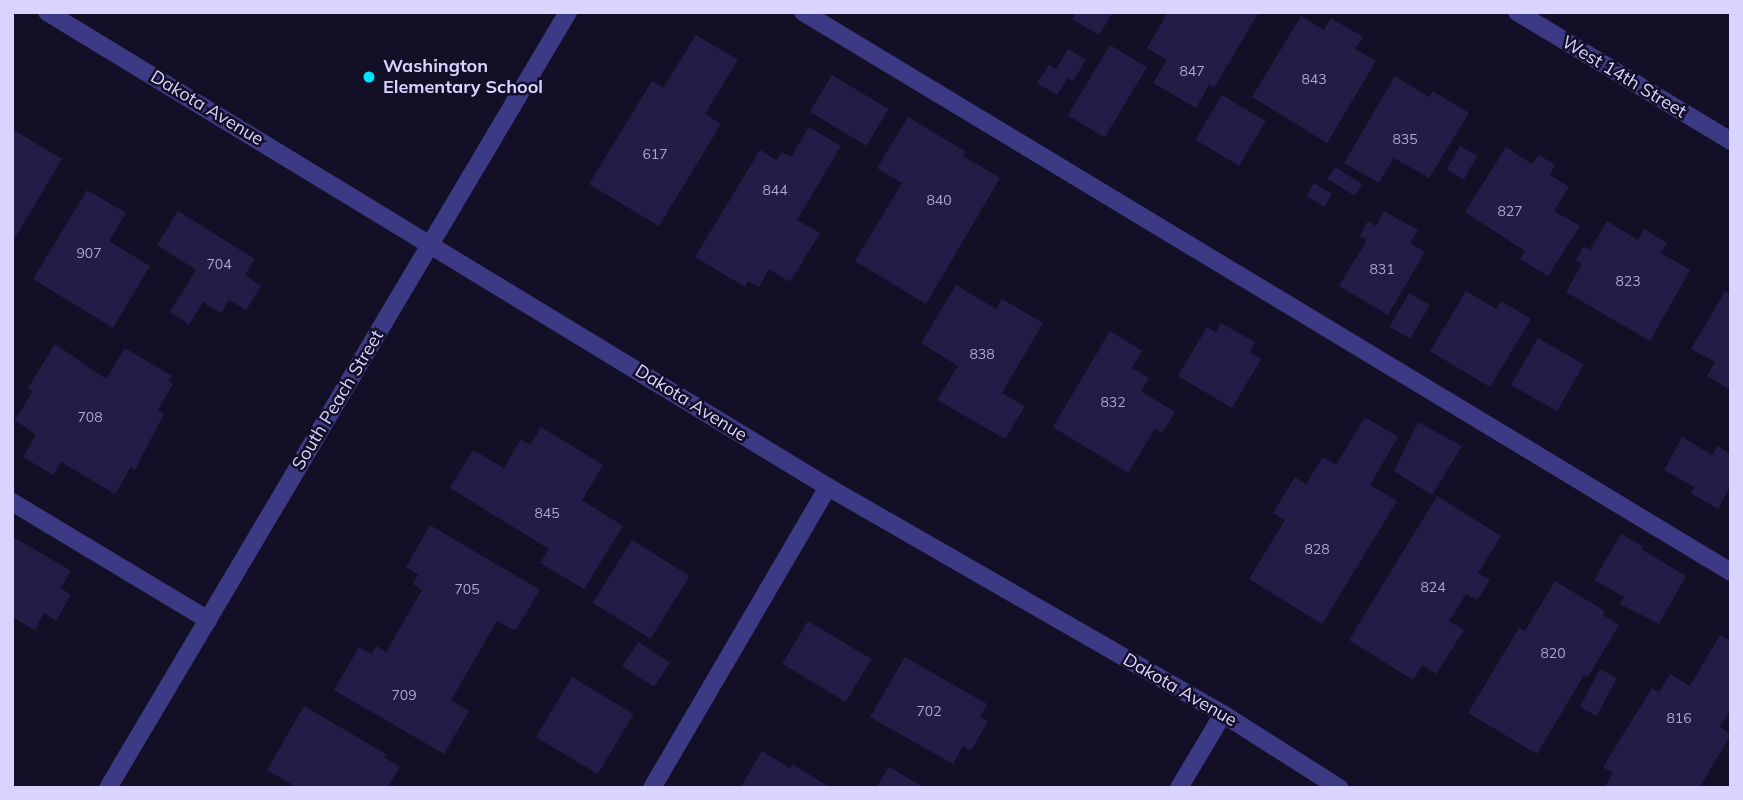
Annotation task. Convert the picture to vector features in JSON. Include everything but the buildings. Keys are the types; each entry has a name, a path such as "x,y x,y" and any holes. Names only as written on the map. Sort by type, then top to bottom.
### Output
{"street":[{"name":"Dakota Avenue","path":"47,12 828,488 1223,714 1339,788"},
{"name":"South Peach Street","path":"108,788 568,12"},
{"path":"803,12 1731,572"},
{"name":"West 14th Street","path":"1517,12 1731,141"},
{"path":"652,788 828,488"},
{"path":"12,502 208,620"},
{"path":"1179,788 1223,714"}],"place":[{"name":"Washington Elementary School","path":"369,77"}]}
